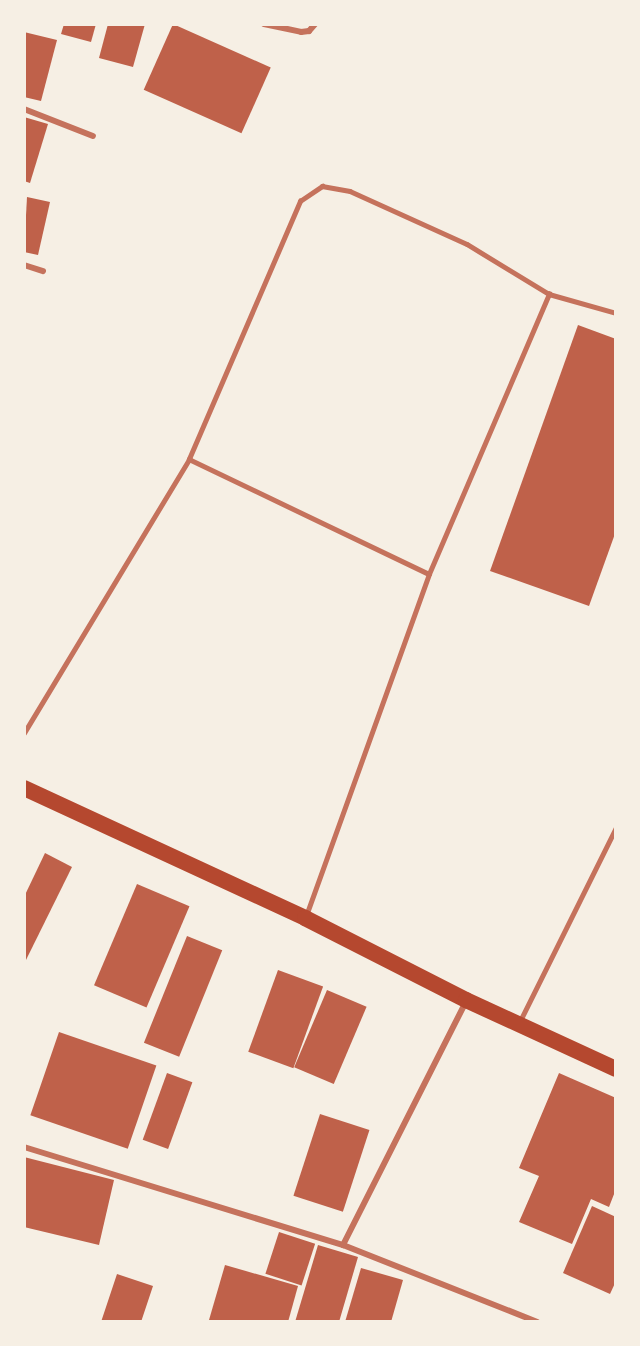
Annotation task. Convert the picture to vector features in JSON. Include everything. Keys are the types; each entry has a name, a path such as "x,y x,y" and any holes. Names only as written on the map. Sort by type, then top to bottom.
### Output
{"highway":[{"path":"24,788 305,918 466,1000 519,1022 616,1069"}],"street":[{"path":"264,24 301,32 314,24"},
{"path":"24,108 93,136"},
{"path":"24,265 43,272"},
{"path":"343,1245 435,1055 466,1000"},
{"path":"24,1147 343,1245 537,1322"}],"lane":[{"path":"24,733 189,459 300,201 322,186 351,190 467,244 549,294 616,313"},
{"path":"305,918 429,574 549,294"},
{"path":"189,459 429,574"},
{"path":"519,1022 616,828"}],"building":[{"path":"64,24 96,24 91,42 61,34"},
{"path":"108,24 145,24 133,67 99,58"},
{"path":"173,24 271,68 241,133 144,90"},
{"path":"24,32 57,40 41,101 24,97"},
{"path":"24,117 48,124 30,183 24,181"},
{"path":"27,197 50,202 38,255 24,252"},
{"path":"578,325 616,339 616,531 589,606 490,571"},
{"path":"45,853 72,867 24,964 24,897"},
{"path":"137,884 189,906 146,1008 94,985"},
{"path":"187,936 222,950 179,1057 144,1043"},
{"path":"278,970 323,986 293,1068 248,1052"},
{"path":"327,990 367,1007 334,1084 294,1067"},
{"path":"59,1032 156,1066 128,1149 30,1115"},
{"path":"167,1073 192,1082 168,1149 143,1140"},
{"path":"559,1073 616,1098 616,1189 609,1207 591,1199 572,1244 519,1222 539,1176 519,1168"},
{"path":"320,1114 369,1130 343,1212 293,1196"},
{"path":"24,1157 114,1180 99,1245 24,1227"},
{"path":"592,1206 616,1217 616,1281 610,1294 563,1273"},
{"path":"279,1232 315,1244 302,1286 265,1274"},
{"path":"318,1245 358,1257 339,1322 295,1322"},
{"path":"225,1265 298,1286 288,1322 209,1320"},
{"path":"361,1268 403,1280 391,1322 345,1322"},
{"path":"117,1274 153,1286 141,1322 101,1322"}]}
